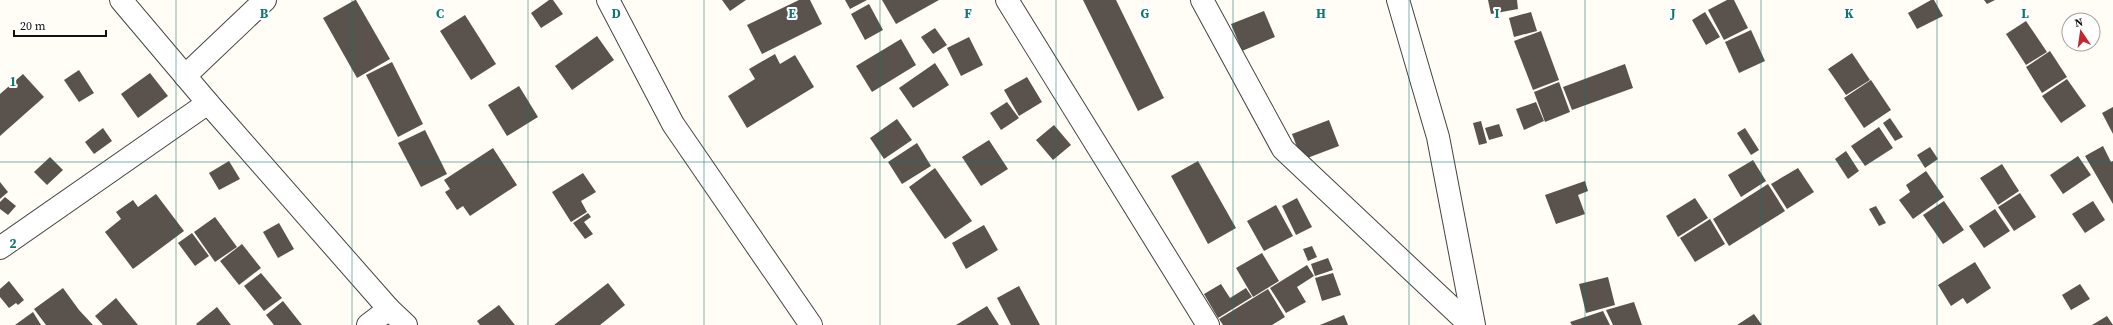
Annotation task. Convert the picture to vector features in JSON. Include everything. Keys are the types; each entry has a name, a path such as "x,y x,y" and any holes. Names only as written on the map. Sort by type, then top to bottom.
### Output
{"street":[{"path":"122,0 208,103 389,309 406,325"},
{"path":"186,76 265,0"},
{"path":"608,0 673,124 810,325"},
{"path":"1007,0 1208,325"},
{"path":"1202,0 1283,149 1470,325"},
{"path":"1398,0 1438,137 1474,325"},
{"path":"0,248 208,103"},
{"path":"368,325 389,309"}],"building":[{"path":"355,0 390,59 357,78 323,18"},
{"path":"549,0 553,0 563,14 541,28 531,13"},
{"path":"722,0 746,0 730,11"},
{"path":"799,0 810,0 822,24 762,54 747,25"},
{"path":"845,0 867,0 850,9"},
{"path":"882,0 939,0 896,24"},
{"path":"1083,0 1116,0 1164,98 1138,111"},
{"path":"1488,0 1517,0 1518,9 1491,14"},
{"path":"1727,0 1734,0 1748,28 1724,40 1708,10"},
{"path":"1931,0 1934,0 1943,16 1917,29 1908,13"},
{"path":"1984,0 1995,0 1987,4"},
{"path":"869,4 883,30 865,40 851,14"},
{"path":"1264,11 1275,37 1242,51 1231,24"},
{"path":"1531,12 1537,31 1514,37 1509,18"},
{"path":"1705,12 1720,37 1706,45 1692,20"},
{"path":"465,15 496,64 471,80 440,31"},
{"path":"2026,21 2047,52 2026,65 2006,34"},
{"path":"935,28 947,45 933,54 921,37"},
{"path":"1751,30 1765,61 1739,73 1725,42"},
{"path":"1541,31 1559,80 1533,90 1514,41"},
{"path":"597,36 614,60 572,90 555,66"},
{"path":"969,37 983,65 961,76 947,48"},
{"path":"901,39 916,65 872,92 856,66"},
{"path":"2050,51 2067,77 2042,93 2026,67"},
{"path":"1852,53 1870,80 1846,95 1828,69"},
{"path":"775,54 780,64 795,55 814,87 747,128 728,96 755,79 749,69"},
{"path":"392,62 423,124 398,137 366,75"},
{"path":"935,63 949,85 913,108 899,88"},
{"path":"1625,64 1633,88 1572,110 1563,87"},
{"path":"79,70 94,93 79,102 64,80"},
{"path":"150,73 168,96 138,118 121,94"},
{"path":"23,74 44,97 0,136 0,94"},
{"path":"1027,77 1042,102 1019,116 1004,90"},
{"path":"2067,79 2086,106 2061,123 2042,96"},
{"path":"1871,80 1891,110 1864,128 1844,98"},
{"path":"1559,82 1570,112 1545,122 1534,92"},
{"path":"519,86 538,117 507,136 488,105"},
{"path":"1007,102 1019,118 1001,130 990,113"},
{"path":"1536,102 1544,121 1524,130 1516,109"},
{"path":"2113,107 2113,134 2102,113"},
{"path":"1890,118 1903,137 1895,141 1883,123"},
{"path":"897,119 912,140 884,159 870,138"},
{"path":"1329,120 1339,146 1302,160 1292,134"},
{"path":"1481,121 1487,143 1479,145 1473,123"},
{"path":"1499,124 1503,136 1489,140 1485,128"},
{"path":"1054,125 1071,145 1053,160 1036,140"},
{"path":"1879,127 1893,148 1865,166 1851,146"},
{"path":"103,128 112,141 94,154 85,142"},
{"path":"1745,128 1759,150 1751,155 1737,133"},
{"path":"425,130 447,174 421,187 398,143"},
{"path":"989,140 1008,169 981,186 962,157"},
{"path":"917,143 931,166 902,184 888,162"},
{"path":"2103,146 2111,162 2113,161 2113,204 2085,156"},
{"path":"1930,147 1938,159 1925,168 1917,155"},
{"path":"493,148 517,185 470,216 463,206 457,210 445,192 450,189 444,180"},
{"path":"1846,151 1859,171 1848,179 1835,159"},
{"path":"2078,156 2091,175 2063,194 2050,175"},
{"path":"50,157 63,170 47,185 34,172"},
{"path":"1753,160 1766,181 1741,197 1728,175"},
{"path":"229,161 240,179 219,190 209,173"},
{"path":"1198,161 1236,228 1208,244 1171,176"},
{"path":"2002,164 2019,191 1998,205 1980,178"},
{"path":"935,168 972,221 945,239 909,187"},
{"path":"1798,168 1814,192 1787,209 1771,184"},
{"path":"1926,171 1944,197 1913,219 1899,200 1910,192 1906,185"},
{"path":"583,173 596,192 581,201 587,212 571,222 552,192"},
{"path":"1585,181 1588,191 1578,195 1585,214 1556,224 1545,195"},
{"path":"0,182 8,192 0,199"},
{"path":"1768,184 1785,211 1729,246 1713,219"},
{"path":"2020,193 2036,217 2014,231 1998,207"},
{"path":"156,194 184,231 133,269 105,232 121,219 116,212 133,200 138,207"},
{"path":"5,197 16,206 8,215 0,209 0,202"},
{"path":"1297,198 1312,227 1296,235 1282,206"},
{"path":"1695,198 1708,218 1678,237 1666,216"},
{"path":"1944,201 1964,230 1943,244 1923,215"},
{"path":"2093,201 2105,220 2085,233 2072,214"},
{"path":"1276,205 1293,236 1264,251 1247,221"},
{"path":"1876,206 1886,223 1879,226 1869,209"},
{"path":"1995,209 2010,231 1984,248 1969,226"},
{"path":"588,213 591,217 584,222 593,234 585,239 573,223"},
{"path":"215,217 237,247 215,262 194,232"},
{"path":"1710,219 1725,244 1695,262 1680,238"},
{"path":"279,223 294,249 278,258 263,232"},
{"path":"984,225 998,250 966,269 952,243"},
{"path":"192,233 209,256 195,266 178,243"},
{"path":"242,244 261,268 239,285 220,261"},
{"path":"1312,246 1317,257 1308,261 1303,249"},
{"path":"1262,253 1279,281 1253,297 1236,268"},
{"path":"1328,258 1333,270 1315,276 1311,264"},
{"path":"1975,262 1991,288 1967,304 1963,298 1951,306 1938,285"},
{"path":"1307,265 1314,276 1297,287 1306,302 1286,313 1270,288"},
{"path":"261,273 282,298 264,311 244,286"},
{"path":"1333,273 1341,295 1322,301 1315,278"},
{"path":"1608,277 1615,305 1586,313 1579,284"},
{"path":"9,281 24,300 18,305 16,303 9,308 0,297 0,289"},
{"path":"608,283 625,305 600,325 554,325"},
{"path":"1221,284 1230,298 1246,288 1252,297 1218,318 1204,294"},
{"path":"2080,284 2090,299 2071,310 2062,295"},
{"path":"1019,286 1040,325 1011,325 997,298"},
{"path":"63,288 79,310 93,325 46,325 34,309"},
{"path":"1268,289 1285,317 1272,325 1223,325 1219,319"},
{"path":"116,298 138,325 103,325 95,316"},
{"path":"283,301 302,325 274,325 266,315"},
{"path":"1634,302 1642,325 1613,325 1606,310"},
{"path":"499,305 515,325 480,325 477,321"},
{"path":"987,306 999,325 956,325"},
{"path":"217,307 231,325 196,324"},
{"path":"1603,311 1610,325 1572,325 1570,322"},
{"path":"33,312 41,325 15,325"},
{"path":"1754,314 1762,325 1737,325"},
{"path":"1344,315 1348,325 1320,325"},
{"path":"2107,316 2113,325 2092,325"}]}
